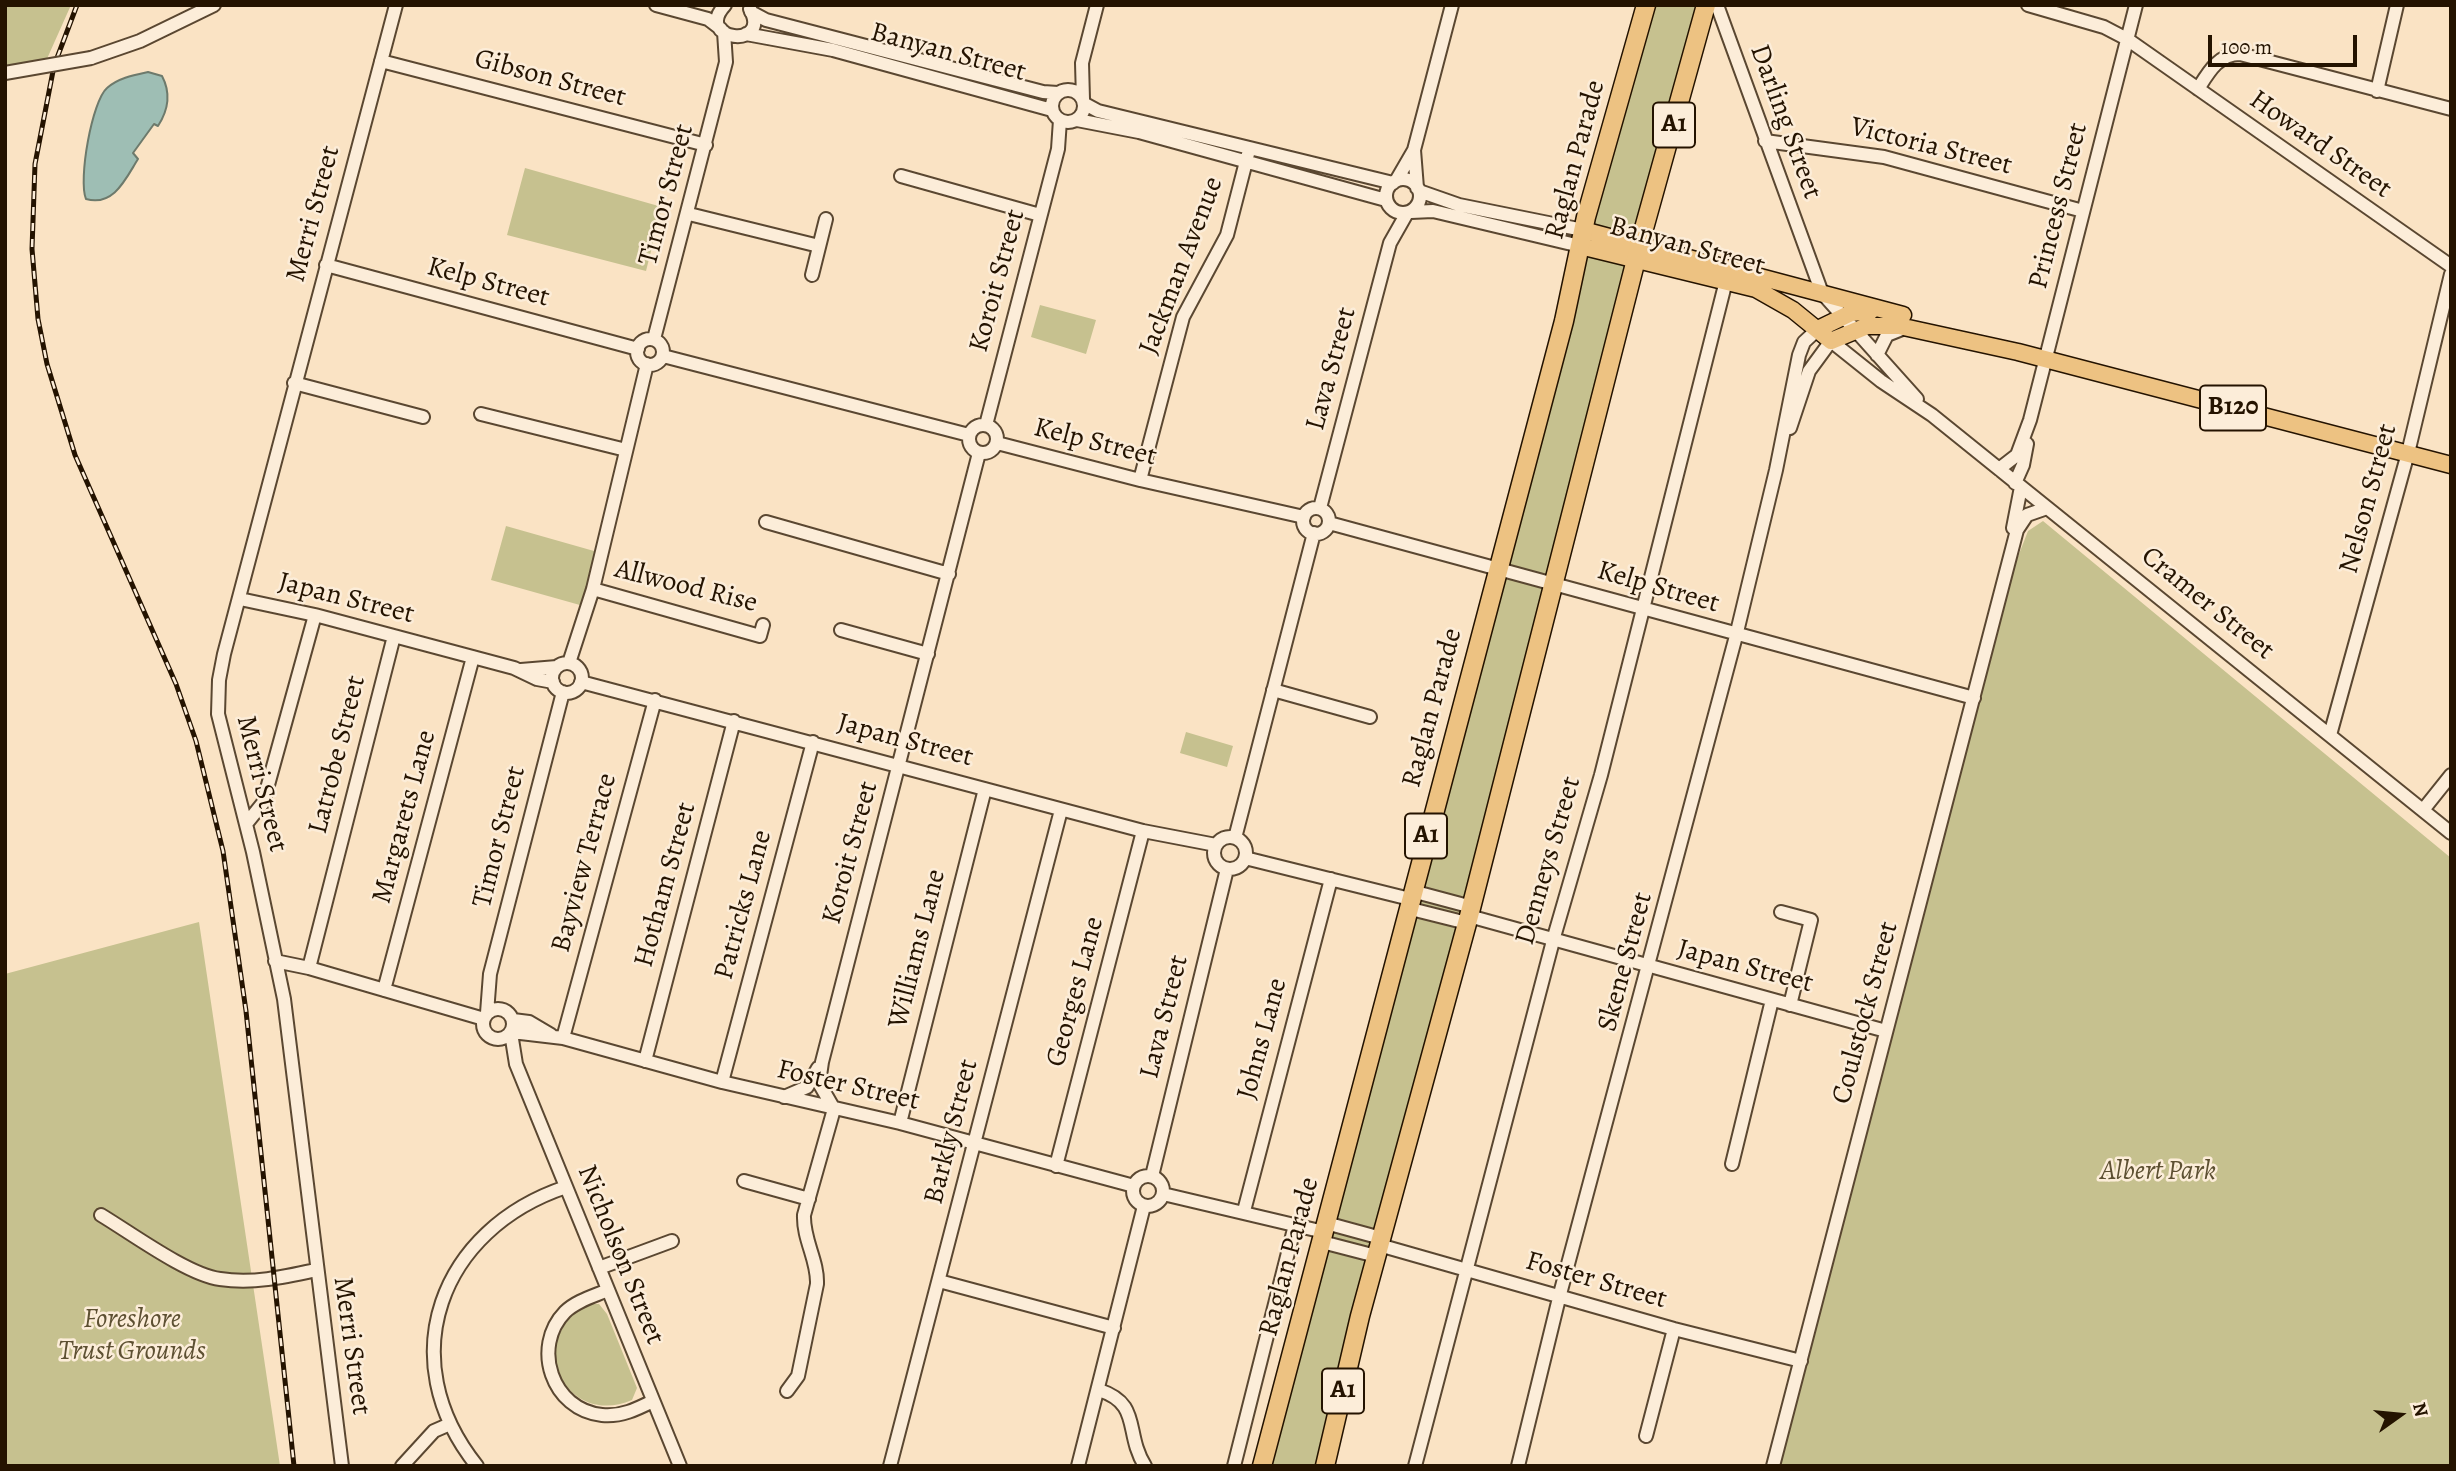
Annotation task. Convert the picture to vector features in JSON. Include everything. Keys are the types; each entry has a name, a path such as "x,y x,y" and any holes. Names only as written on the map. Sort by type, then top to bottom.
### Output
{"highway":[{"name":"Raglan Parade","path":"1262,1466 1564,321 1581,238 1646,5"},
{"name":"A1","path":"1325,1466 1378,1247 1469,915 1639,252 1706,5"}],"main road":[{"name":"Banyan Street","path":"1581,238 1728,276 1822,293"},
{"name":"Banyan Street","path":"1728,276 1787,306 1831,341"},
{"path":"1787,306 1806,288"},
{"name":"B120","path":"1822,293 1906,321"},
{"name":"B120","path":"1818,329 1844,316 1867,311 2451,465"},
{"name":"B120","path":"1831,341 1855,329 1906,321"}],"street":[{"path":"5,73 91,58 140,41 214,5"},
{"name":"Merri Street","path":"342,1466 287,1019 246,824 218,714 221,669 294,383 396,5"},
{"path":"656,5 708,19 722,30"},
{"path":"707,5 725,5"},
{"name":"Timor Street","path":"725,5 719,16 726,62"},
{"path":"1082,63 1053,101 1066,118 1083,113 1082,63 1097,5"},
{"path":"1415,150 1387,191 1388,204 1397,213 1409,213 1418,205 1415,150 1452,5"},
{"name":"Darling Street","path":"1717,5 1822,293"},
{"name":"Howard Street","path":"2028,5 2104,27 2127,39 2451,266"},
{"name":"Princess Street","path":"1999,469 2017,455 2030,419 2136,5"},
{"path":"2377,92 2397,5"},
{"name":"Timor Street","path":"654,339 689,215 726,62 753,23 749,8"},
{"name":"Banyan Street","path":"749,8 766,20 1043,92 1061,91"},
{"name":"Banyan Street","path":"722,30 733,37 744,35 833,50 1066,118 1248,156 1394,182"},
{"path":"2198,89 2216,63 2233,54 2451,109"},
{"name":"Gibson Street","path":"381,61 706,145"},
{"path":"1061,91 1077,92 1084,102"},
{"name":"Banyan Street","path":"1084,102 1098,111 1248,156 1388,204"},
{"name":"Koroit Street","path":"986,425 1066,118"},
{"name":"Victoria Street","path":"1765,141 1884,156 2083,211"},
{"name":"Jackman Avenue","path":"1140,480 1183,317 1227,235 1248,156"},
{"path":"901,176 1040,215"},
{"path":"1394,182 1408,180 1418,189"},
{"name":"Banyan Street","path":"1418,189 1450,203 1581,238"},
{"name":"Lava Street","path":"1388,204 1390,243"},
{"name":"Banyan Street","path":"1409,213 1433,211 1581,238"},
{"name":"Lava Street","path":"1320,508 1390,243 1409,213"},
{"path":"689,215 819,246"},
{"path":"813,275 826,219"},
{"name":"Darling Street","path":"1806,288 1807,256"},
{"name":"Kelp Street","path":"326,265 638,349"},
{"name":"Nelson Street","path":"2330,736 2407,453 2451,274"},
{"name":"Denneys Street","path":"1415,1466 1554,937 1601,775 1728,276"},
{"name":"B120","path":"1822,293 1855,329"},
{"name":"Skene Street","path":"1517,1466 1560,1294 1736,636 1776,470 1802,328 1787,306"},
{"path":"1877,355 1887,335 1906,321"},
{"name":"Skene Street","path":"1799,355 1804,342 1818,329"},
{"name":"Cramer Street","path":"1855,329 1932,415"},
{"path":"654,339 663,348 663,356 655,364 647,364 641,360 638,349 642,342 654,339"},
{"name":"Skene Street","path":"1776,470 1809,370 1831,341"},
{"name":"Cramer Street","path":"1831,341 1881,381 1932,415 2451,833"},
{"path":"663,356 969,435"},
{"path":"563,665 579,669 581,682 575,690 563,692 553,682 563,665 593,589 647,364"},
{"path":"294,383 423,417"},
{"path":"481,414 626,450"},
{"name":"Princess Street","path":"2018,485 2030,419"},
{"path":"986,425 995,432 997,443 990,452 979,453 969,444 969,435 976,426 986,425"},
{"name":"Kelp Street","path":"997,443 1140,480 1304,517"},
{"name":"Koroit Street","path":"834,1109 819,1083 822,1062 979,453"},
{"name":"Coulstock Street","path":"2005,573 2018,485"},
{"path":"1320,508 1326,512 1329,523 1325,530 1314,534 1306,529 1304,517 1309,510 1320,508"},
{"name":"Coulstock Street","path":"1773,1466 2005,573 2023,518 2047,508"},
{"path":"766,522 949,574"},
{"name":"Kelp Street","path":"1329,523 1498,568 1643,611 1974,698"},
{"path":"1236,838 1314,534"},
{"name":"Allwood Rise","path":"593,589 760,636 763,625"},
{"name":"Japan Street","path":"240,599 315,615 521,670 537,679 553,682"},
{"path":"246,824 263,803 315,615"},
{"path":"841,631 928,654"},
{"name":"Latrobe Street","path":"309,968 394,636"},
{"name":"Margarets Lane","path":"384,990 473,657"},
{"name":"Japan Street","path":"521,670 563,665"},
{"name":"Japan Street","path":"581,682 1061,810 1143,831 1216,845"},
{"path":"1273,691 1370,717"},
{"name":"Timor Street","path":"489,1018 492,966 563,692"},
{"name":"Bayview Terrace","path":"557,1037 655,700"},
{"name":"Hotham Street","path":"645,1061 734,721"},
{"name":"Patricks Lane","path":"722,1082 813,742"},
{"path":"2423,810 2451,775"},
{"name":"Williams Lane","path":"900,1122 985,789"},
{"name":"Barkly Street","path":"890,1466 1061,810"},
{"name":"Georges Lane","path":"1056,1166 1143,831"},
{"path":"1236,838 1245,847 1245,858 1237,867 1227,869 1215,858 1216,845 1223,839 1236,838"},
{"name":"Japan Street","path":"1245,858 1554,937 1886,1031"},
{"name":"Lava Street","path":"1152,1176 1227,869"},
{"name":"Johns Lane","path":"1244,1211 1331,879"},
{"name":"Japan Street","path":"1410,899 1469,915"},
{"path":"1781,912 1811,920 1790,1005"},
{"path":"275,961 309,968 462,1013 489,1018 509,1014 512,1028 502,1039 495,1039"},
{"path":"1732,1164 1772,1000"},
{"name":"Nicholson Street","path":"489,1018 495,1039 516,1064"},
{"name":"Foster Street","path":"512,1028 529,1022 557,1037 722,1082 900,1122 1134,1186"},
{"name":"Nicholson Street","path":"512,1028 516,1064 680,1466"},
{"name":"Koroit Street","path":"784,1097 807,1087 822,1062"},
{"path":"787,1391 798,1376 817,1284 818,1274 803,1233 809,1199 834,1109"},
{"path":"1152,1176 1161,1183 1163,1194 1154,1205 1144,1206 1136,1200 1134,1186 1141,1178 1152,1176"},
{"path":"744,1181 809,1199"},
{"path":"477,1466 450,1423 437,1379 435,1347 442,1304 451,1281 468,1252 498,1221 524,1203 566,1187"},
{"path":"1163,1194 1244,1211 1378,1247"},
{"path":"1079,1466 1144,1206"},
{"path":"102,1215 184,1264 219,1279 277,1279 316,1270"},
{"path":"1234,1466 1295,1225"},
{"path":"1324,1232 1378,1247"},
{"path":"599,1269 672,1241"},
{"name":"Foster Street","path":"1378,1247 1560,1294 1674,1329 1801,1361"},
{"path":"939,1281 1114,1328"},
{"path":"608,1290 572,1306 557,1322 548,1345 553,1379 572,1403 597,1414 621,1414 653,1401"},
{"path":"1646,1436 1674,1329"},
{"path":"1099,1390 1119,1398 1125,1404 1135,1443 1145,1466"},
{"path":"402,1466 434,1431 450,1423"}],"green space":[{"path":"5,5 71,5 46,61 5,68"},
{"path":"1646,5 1706,5 1325,1466 1264,1466"},
{"path":"525,168 662,207 646,271 507,235"},
{"path":"1040,305 1096,320 1086,354 1031,337"},
{"name":"Albert Park","path":"2043,521 2451,858 2451,1466 1778,1466 2010,577 2028,531"},
{"path":"506,526 601,553 587,607 491,580"},
{"path":"1186,732 1233,746 1227,767 1180,753"},
{"name":"Foreshore Trust Grounds","path":"199,922 280,1466 5,1466 5,974"},
{"path":"587,1304 599,1304 607,1314 637,1388 632,1400 609,1406 589,1402 572,1392 561,1378 556,1359 558,1340 568,1321"}],"water":[{"path":"148,72 162,76 167,89 168,101 162,120 158,126 154,124 133,153 138,159 118,189 104,199 86,199 85,159 101,96 116,82"}],"railway":[{"path":"77,5 54,66 35,164 32,249 38,319 47,364 75,455 176,684 196,741 223,851 246,1011 294,1466"}]}
